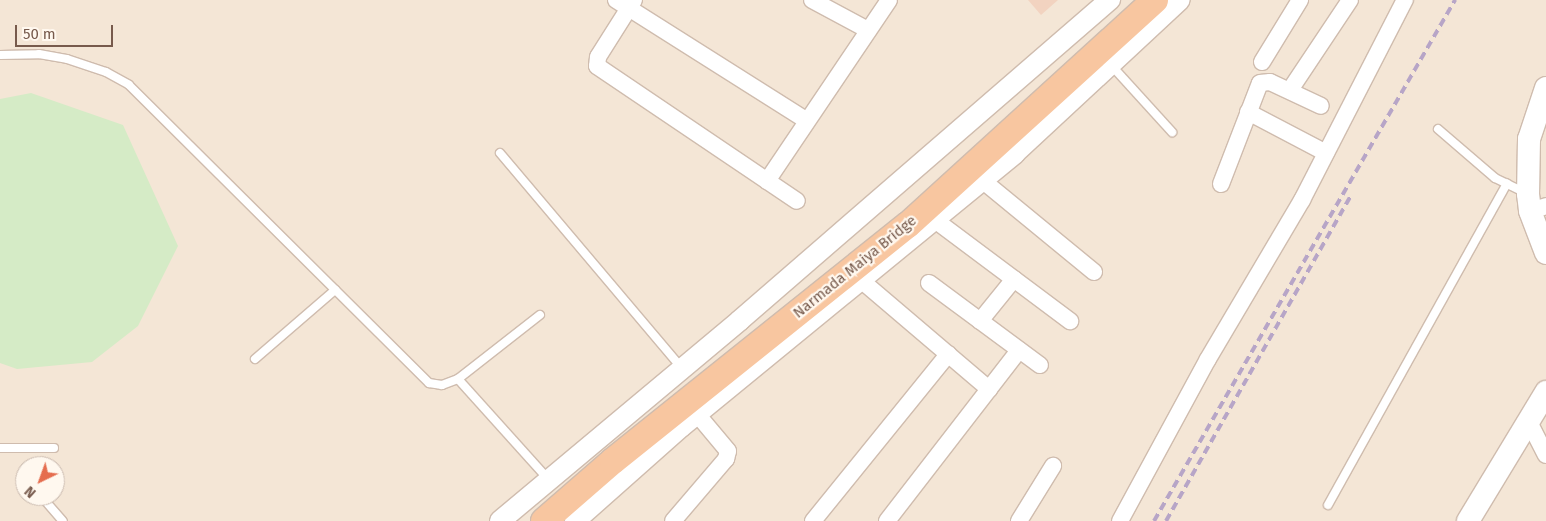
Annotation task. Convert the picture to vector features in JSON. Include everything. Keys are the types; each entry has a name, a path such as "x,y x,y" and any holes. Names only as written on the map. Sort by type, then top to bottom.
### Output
{"highway":[{"path":"522,521 920,194 1131,0"},
{"name":"Narmada Maiya Bridge","path":"544,521 613,461 908,225 1155,0"}],"main road":[{"path":"1546,88 1528,139 1534,204 1546,253"},
{"path":"1468,521 1546,392"}],"street":[{"path":"812,0 868,30"},
{"path":"767,181 806,120 889,0"},
{"path":"500,521 682,368 1110,0"},
{"path":"574,521 697,414 862,281 982,180 1180,0"},
{"path":"1262,62 1300,0"},
{"path":"1290,90 1350,0"},
{"path":"1120,521 1208,360 1326,153 1406,0"},
{"path":"797,201 597,66 598,57 627,3 806,120"},
{"path":"1221,184 1260,84 1270,82 1320,106"},
{"path":"1248,112 1326,153"},
{"path":"982,180 1094,272"},
{"path":"935,220 1070,321"},
{"path":"980,321 1014,278"},
{"path":"862,281 989,389"},
{"path":"929,283 1040,366"},
{"path":"887,521 1018,350"},
{"path":"813,521 948,354"},
{"path":"673,521 726,458 728,451 697,414"},
{"path":"1529,422 1546,455"},
{"path":"1019,521 1053,466"}],"lane":[{"path":"0,55 39,54 68,59 106,72 129,85 429,383 442,385 458,380 540,315"},
{"path":"1110,64 1172,132"},
{"path":"1438,129 1478,165 1534,204"},
{"path":"500,154 682,368"},
{"path":"1328,505 1507,184"},
{"path":"255,359 335,290"},
{"path":"458,380 548,480"},
{"path":"0,448 54,448"},
{"path":"50,506 63,521"}],"shaded area":[{"path":"0,0 1546,0 1546,521 0,521"}],"green space":[{"path":"31,93 123,125 178,246 138,326 92,362 17,369 0,363 0,99"}],"building":[{"path":"1028,0 1058,0 1041,15"}],"railway":[{"path":"1154,521 1455,0"},
{"path":"1166,521 1350,197"}]}
